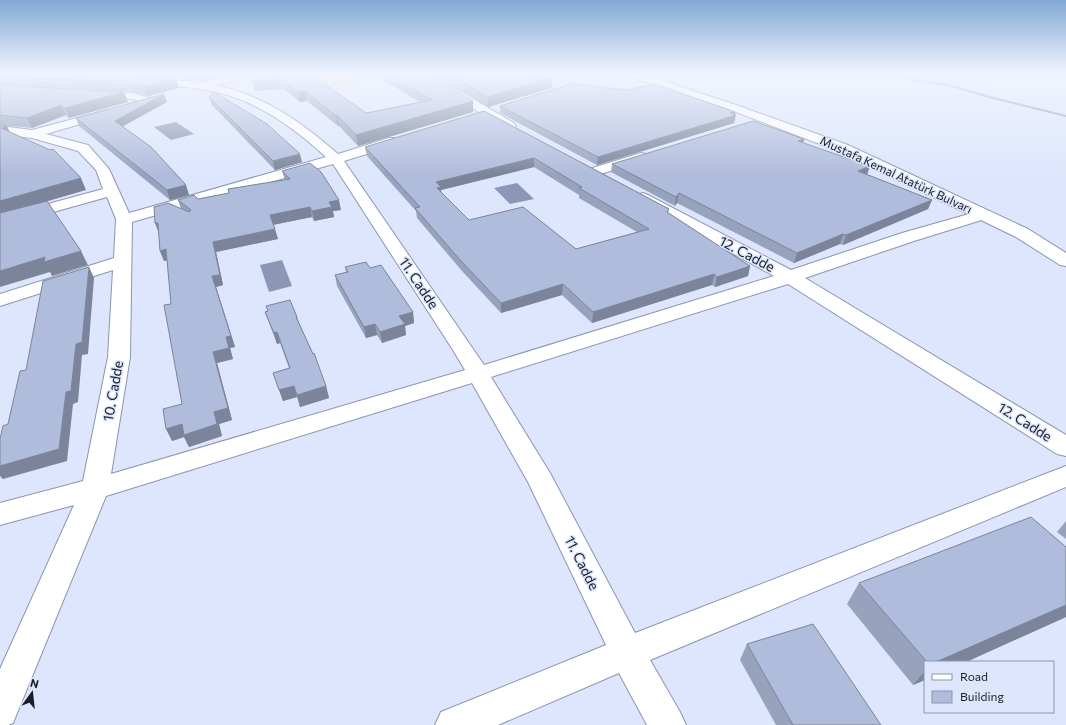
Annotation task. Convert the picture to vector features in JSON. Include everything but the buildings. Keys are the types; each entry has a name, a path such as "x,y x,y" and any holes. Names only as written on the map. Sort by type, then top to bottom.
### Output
{"street":[{"name":"11. Cadde","path":"33,134 129,107"},
{"name":"11. Cadde","path":"265,107 282,116 314,138 336,159 464,350 540,480 627,653 667,725"},
{"path":"476,107 527,135"},
{"name":"Mustafa Kemal Atatürk Bulvarı","path":"729,107 843,148 982,215 1022,232 1066,261"},
{"path":"743,126 765,119"},
{"name":"10. Cadde","path":"0,710 95,489 119,357 124,219 102,168 83,148 33,134 3,136"},
{"path":"124,219 336,159 404,138"},
{"name":"12. Cadde","path":"654,153 587,168 790,278 1066,447"},
{"path":"0,222 112,191"},
{"path":"0,514 95,489 478,374 790,278 908,237 982,215"},
{"name":"Mustafa Kemal Atatürk Bulvarı","path":"982,215 1003,234 1066,274"},
{"path":"0,300 123,261"},
{"path":"454,725 627,653 1066,476"}],"water":[{"path":"176,122 194,134 171,140 154,127"},
{"path":"517,183 534,199 510,204 494,188"},
{"path":"282,260 292,286 269,292 260,265"}],"waterway":[{"path":"1029,107 1066,116"}]}
